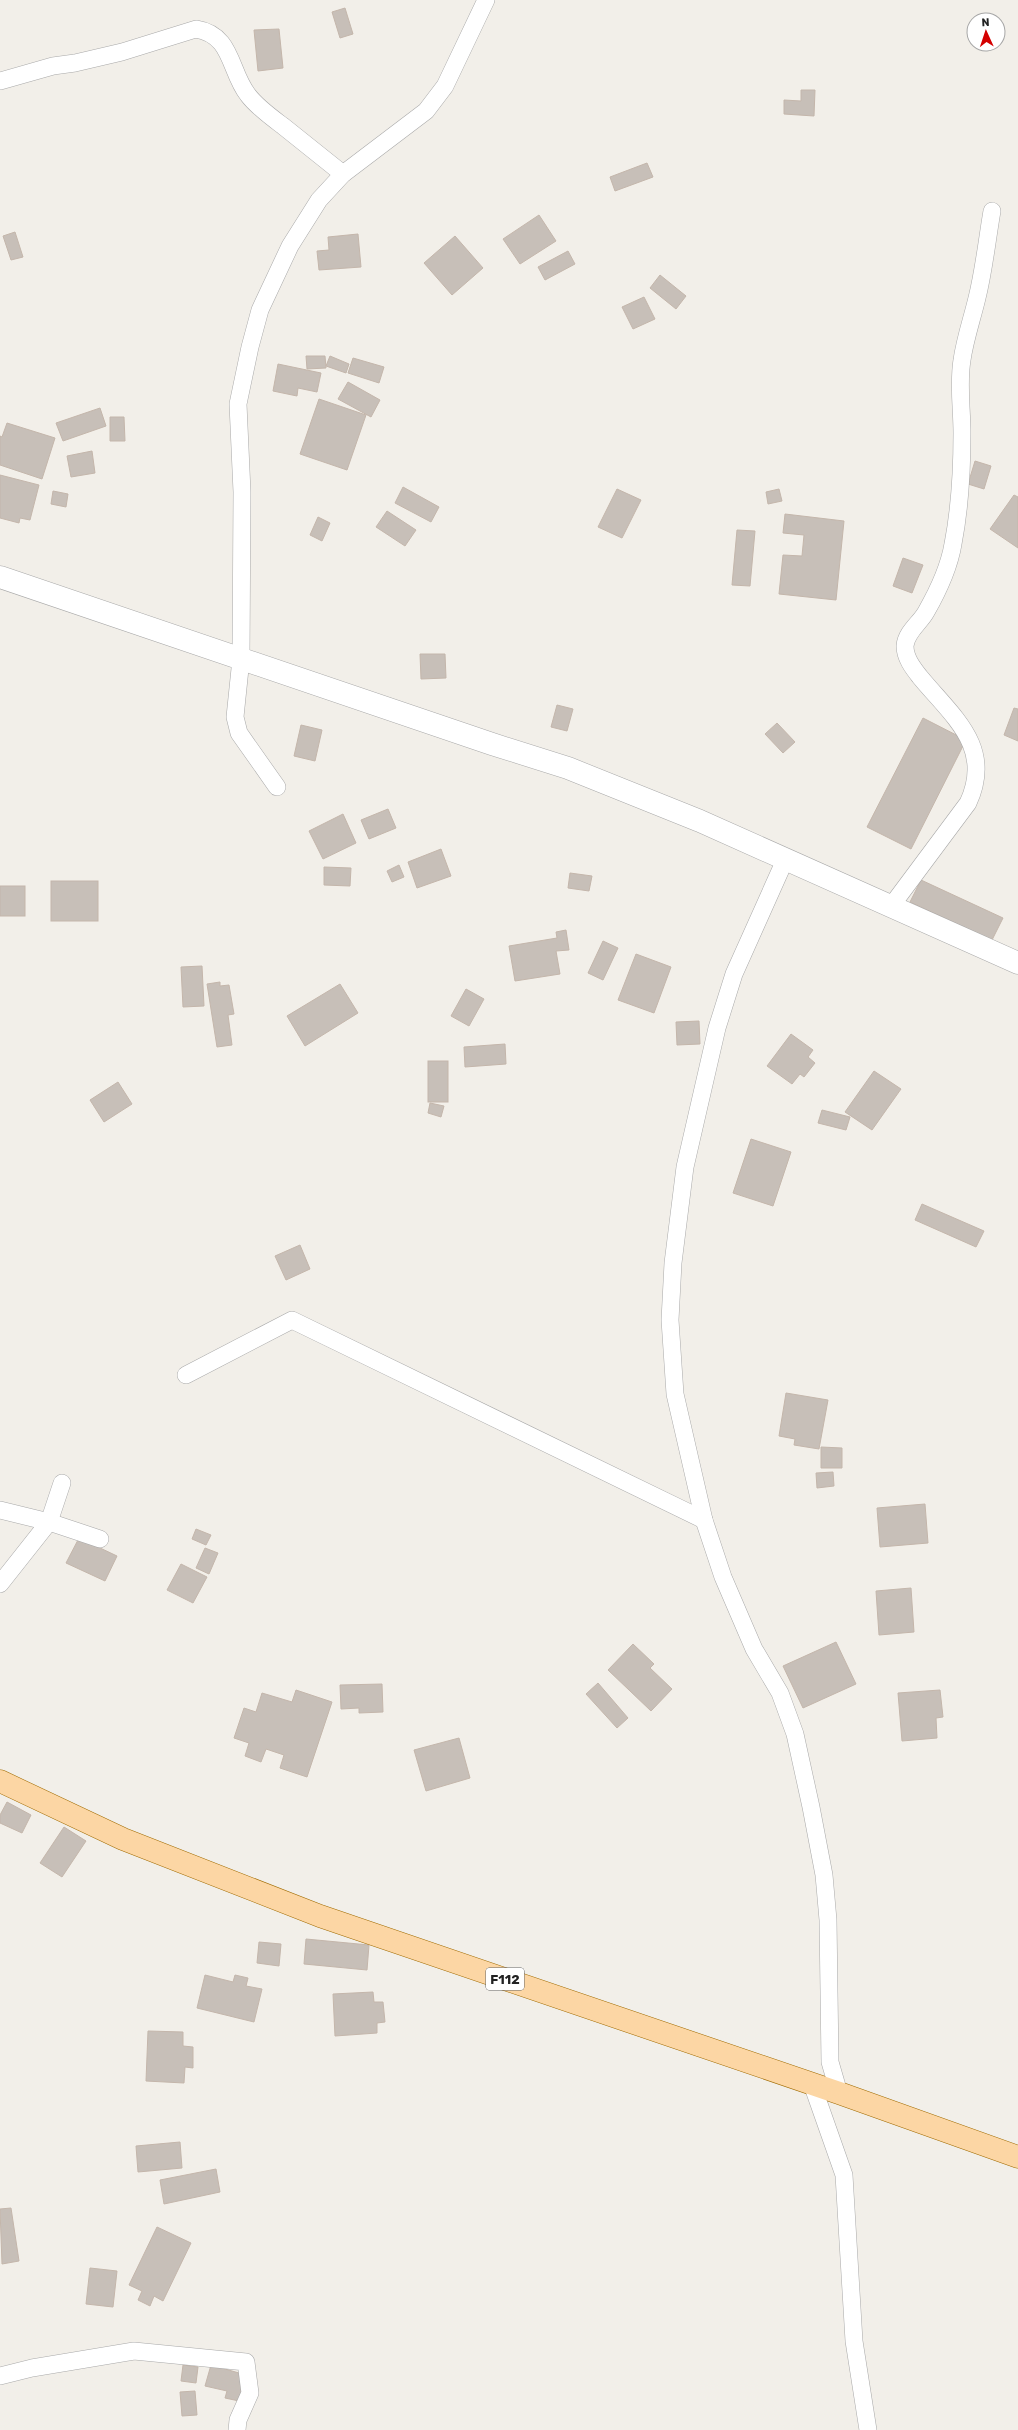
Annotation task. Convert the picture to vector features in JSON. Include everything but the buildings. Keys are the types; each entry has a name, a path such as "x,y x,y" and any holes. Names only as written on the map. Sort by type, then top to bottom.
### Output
{"main road":[{"name":"F112","path":"0,1781 123,1839 320,1916 839,2093 1018,2157"}],"street":[{"path":"277,787 239,733 235,717 241,659 242,492 238,404 242,379 260,310 290,246 319,200 343,174 426,111 445,86 486,0"},
{"path":"0,80 53,66 101,58 196,30 209,31 216,35 229,54 237,78 248,96 343,174"},
{"path":"892,905 968,803 976,786 977,768 973,749 966,732 911,665 905,646 909,634 925,614 940,585 953,545 962,433 960,387 962,360 978,297 992,211"},
{"path":"0,577 568,768 700,821 785,860 892,905 1018,963"},
{"path":"785,860 737,967 716,1028 685,1168 673,1263 670,1320 675,1394 704,1520 723,1577 754,1649 780,1693 795,1734 824,1875 828,1920 830,2062 839,2093"},
{"path":"186,1375 292,1320 704,1520"},
{"path":"0,1584 49,1522 62,1483"},
{"path":"0,1510 49,1522 100,1539"},
{"path":"812,2084 844,2175 854,2341 868,2430"},
{"path":"0,2376 32,2368 134,2351 246,2362 250,2393 238,2420 237,2430"}]}
